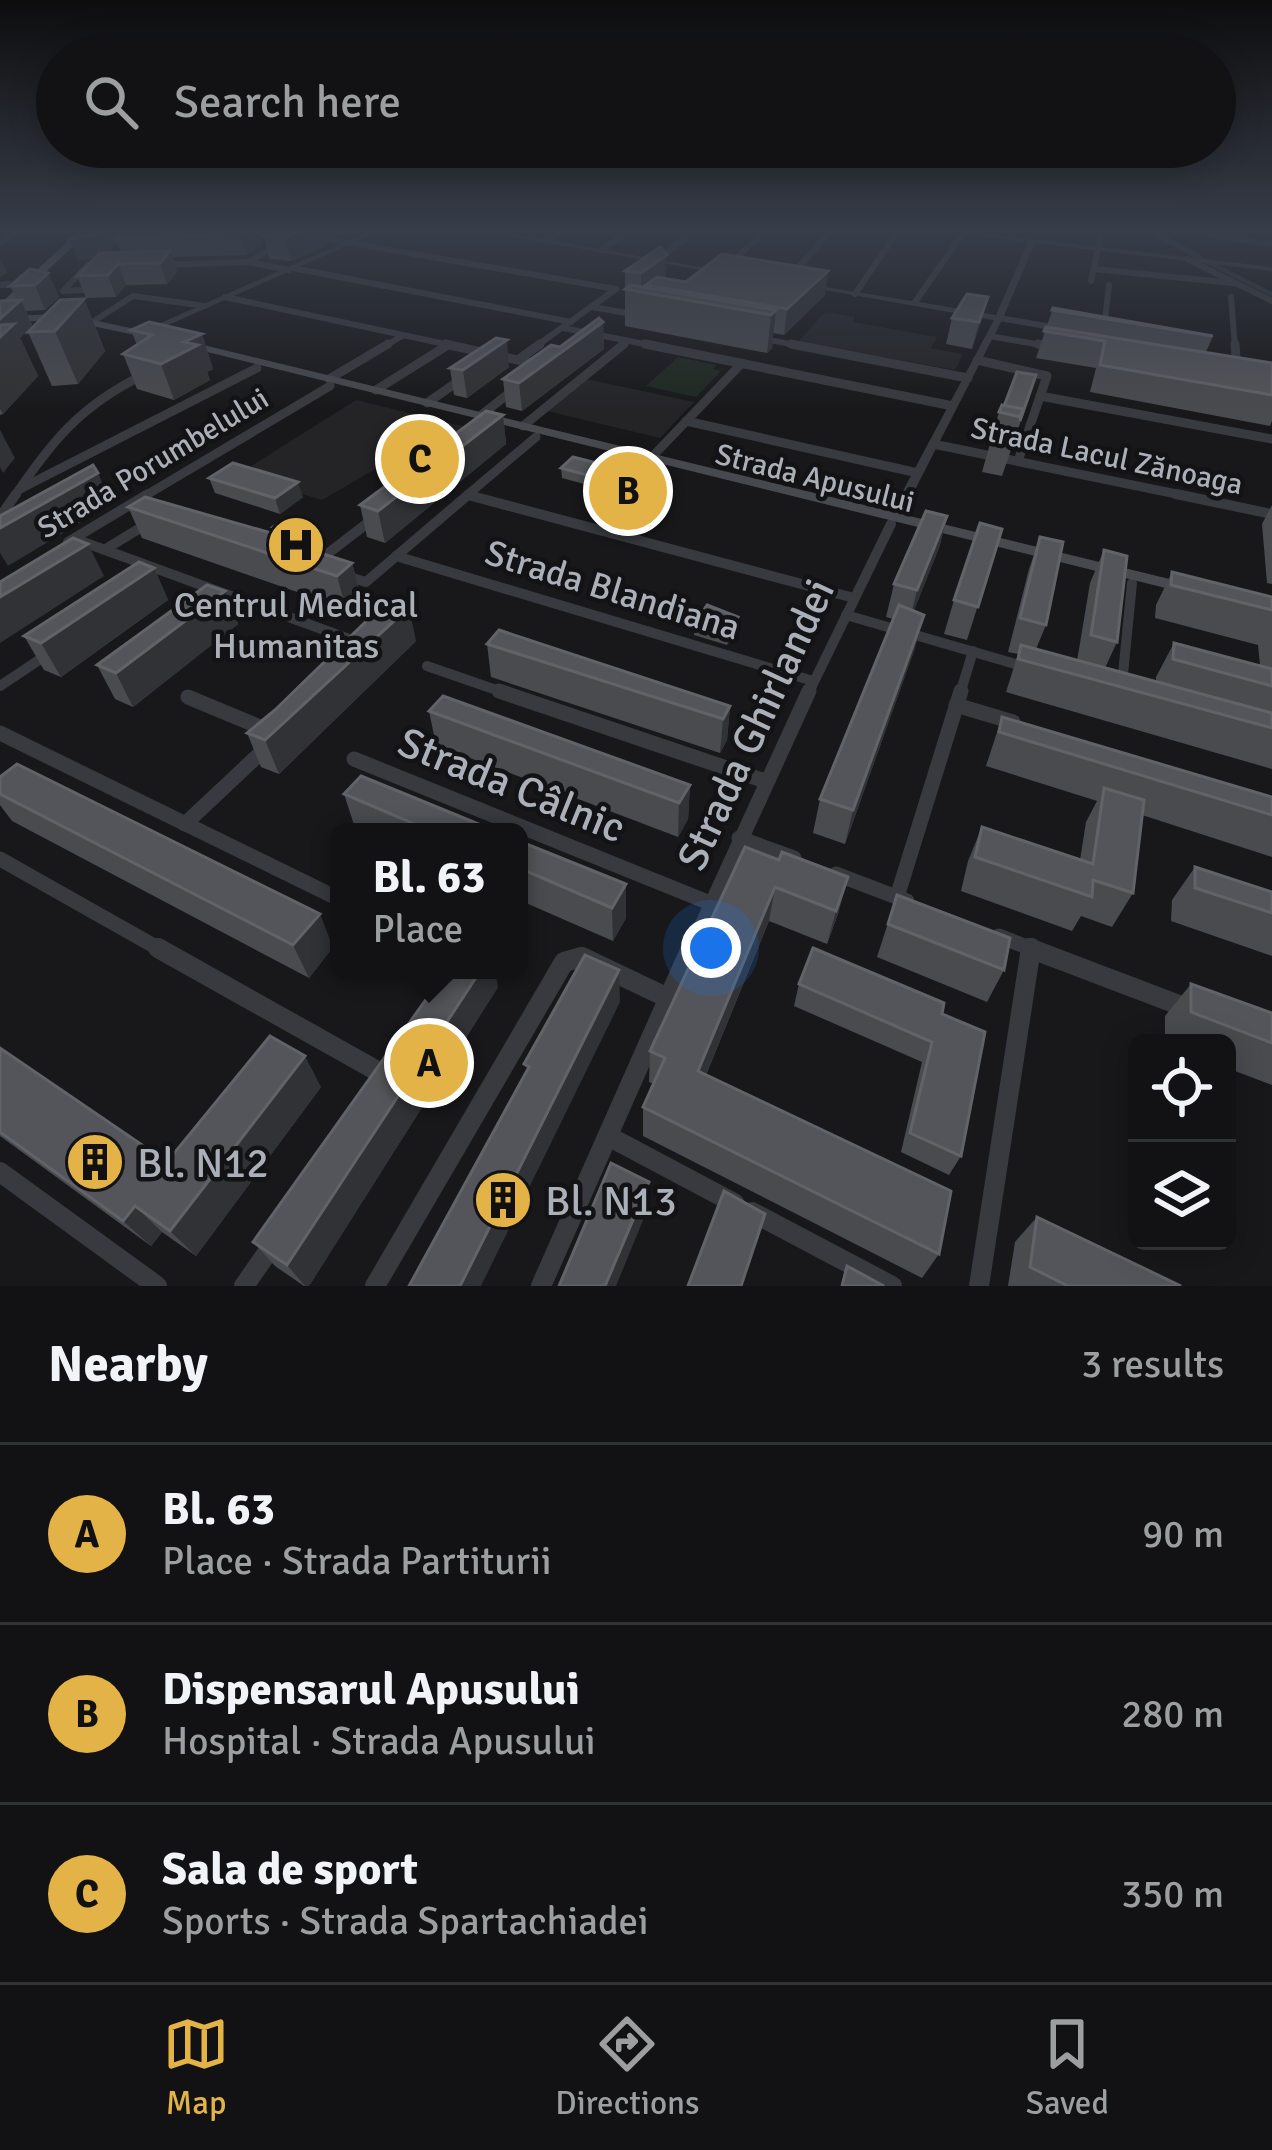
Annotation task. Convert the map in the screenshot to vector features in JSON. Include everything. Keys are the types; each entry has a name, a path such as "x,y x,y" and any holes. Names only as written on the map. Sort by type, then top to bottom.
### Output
{"main road":[{"name":"Strada Apusului","path":"0,319 67,317 327,383"},
{"name":"Strada Apusului","path":"138,335 257,368 486,421 525,425 540,434 1198,595 1132,584 893,521"},
{"name":"Strada Apusului","path":"372,393 486,421"}],"street":[{"path":"138,335 239,291"},
{"path":"399,291 953,406"},
{"path":"518,360 613,291"},
{"path":"842,291 1067,329"},
{"path":"914,304 923,291"},
{"name":"Strada Ghirlandei","path":"541,1286 765,781 1010,291"},
{"path":"1085,332 1103,335 1108,291"},
{"path":"90,323 113,301 130,296 205,306"},
{"path":"225,297 545,366"},
{"path":"1231,297 1236,357"},
{"path":"592,307 660,320"},
{"path":"574,344 589,333"},
{"name":"Strada Porumbelului","path":"55,550 403,335"},
{"path":"747,336 968,378"},
{"path":"989,336 1056,348"},
{"path":"525,425 628,341"},
{"path":"372,393 448,345"},
{"path":"1215,354 1254,361"},
{"path":"479,436 486,421 560,355"},
{"path":"427,403 496,356"},
{"path":"977,360 1045,374 1018,461"},
{"path":"649,461 742,363"},
{"path":"22,488 257,368"},
{"path":"0,517 22,488 27,472 58,434 102,395 150,372"},
{"path":"1040,396 1272,440"},
{"path":"686,422 918,473"},
{"path":"296,560 366,582 540,434"},
{"name":"Strada Lacul Zănoaga","path":"933,444 1272,514"},
{"path":"468,495 850,607 1036,670"},
{"path":"313,565 397,500"},
{"path":"104,550 162,517"},
{"path":"74,539 368,646 352,665"},
{"name":"Strada Blandiana","path":"396,556 813,681"},
{"path":"150,586 169,573"},
{"path":"1100,689 1120,695 1132,584"},
{"path":"0,686 56,649"},
{"path":"897,898 973,651"},
{"path":"427,666 765,781"},
{"path":"185,824 280,735 188,698"},
{"path":"956,704 1024,725"},
{"path":"1,734 330,894"},
{"name":"Strada Câlnic","path":"354,759 512,823"},
{"name":"Strada Câlnic","path":"528,829 710,903"},
{"path":"740,838 919,906"},
{"path":"0,859 395,1069 376,1096"},
{"path":"986,931 1206,1015"},
{"path":"980,1286 1031,948"},
{"path":"375,1286 564,962 582,957 668,998"},
{"path":"608,1136 892,1286"},
{"path":"0,1172 157,1286"},
{"path":"244,1286 284,1229"}],"shaded area":[{"path":"825,312 855,317 853,322 937,337 931,348 963,354 955,370 799,341"},
{"path":"678,357 717,365 713,369 721,371 696,397 646,386"},
{"path":"586,379 694,402 660,438 547,411"},
{"path":"356,400 478,430 416,478 379,467 322,500 237,475"}],"building":[{"path":"636,291 665,291 776,310 771,315"},
{"path":"681,291 806,291 787,309"},
{"path":"967,294 988,297 979,322 952,318"},
{"path":"84,299 55,331 28,332 60,300"},
{"path":"21,300 0,319 0,301"},
{"path":"1053,308 1213,336 1052,310"},
{"path":"599,318 603,322 519,383 503,379 551,345 560,347"},
{"path":"149,322 202,334 184,342 198,345 161,364 123,354 152,335 131,330"},
{"path":"1046,327 1272,363 1272,395 1100,365 1105,341 1044,331"},
{"path":"496,338 507,340 463,370 450,368"},
{"path":"1017,372 1036,375 1020,421 1023,409 1004,406"},
{"path":"1002,405 1023,409 1020,417 999,412"},
{"path":"486,411 503,415 378,511 360,505"},
{"path":"420,429 444,435 413,458 387,452"},
{"path":"573,457 632,472 638,466 657,471 640,489 561,468"},
{"path":"233,463 298,482 275,498 209,478"},
{"path":"93,465 98,473 0,528 0,516"},
{"path":"145,497 278,535 273,538 352,563 337,576 128,507"},
{"path":"926,511 947,516 917,590 894,584"},
{"path":"283,520 312,529 302,536 273,527"},
{"path":"980,523 1002,529 978,607 954,600"},
{"path":"1040,537 1063,542 1046,625 1020,618"},
{"path":"73,538 88,544 0,597 0,582"},
{"path":"1104,550 1127,556 1117,642 1091,635"},
{"path":"139,562 154,568 41,643 24,636"},
{"path":"1172,572 1272,597 1272,610 1171,585"},
{"path":"207,585 225,591 116,673 97,665"},
{"path":"388,600 409,607 265,740 247,733 275,710"},
{"path":"707,605 738,617 728,634 695,624"},
{"path":"899,605 924,615 853,810 820,799"},
{"path":"499,630 730,706 723,719 487,644"},
{"path":"1174,643 1272,669 1272,686 1173,659"},
{"path":"1021,645 1272,713 1272,728 1018,659"},
{"path":"443,696 690,785 679,803 429,711"},
{"path":"1002,717 1272,797 1272,815 999,732"},
{"path":"17,764 320,914 293,945 0,794 0,777"},
{"path":"361,776 476,823 412,823 344,794"},
{"path":"1104,788 1144,800 1133,893 1093,880 1092,897 975,857 982,827 1093,864"},
{"path":"528,845 626,884 612,908 528,872"},
{"path":"745,847 779,860 782,852 848,877 836,911 775,887 698,1071 951,1191 939,1254 643,1107 665,1058 650,1051"},
{"path":"1195,867 1272,892 1272,913 1195,888"},
{"path":"897,895 1010,938 1004,970 888,924"},
{"path":"813,948 944,1003 942,1014 985,1032 961,1156 910,1133 932,1042 799,984"},
{"path":"585,955 619,970 460,1286 409,1286 529,1067 524,1064"},
{"path":"441,979 475,979 287,1265 253,1242"},
{"path":"1191,984 1272,1013 1272,1043 1191,1012"},
{"name":"Bl. N12","path":"270,1036 305,1056 170,1231 135,1206 123,1221 0,1132 0,1048 167,1162"},
{"path":"611,1163 649,1182 605,1286 559,1286"},
{"path":"724,1191 765,1214 741,1286 688,1286"},
{"path":"1037,1217 1181,1286 1068,1286 1030,1267"},
{"path":"847,1266 884,1286 842,1286"}],"waterway":[{"path":"1264,291 1272,295"}],"place":[{"name":"Sala de sport","path":"420,459"},
{"name":"Dispensarul Apusului","path":"628,491"},
{"name":"Centrul Medical Humanitas","path":"296,545"},
{"name":"Bl. 63","path":"429,1063"},
{"name":"Bl. N12","path":"95,1162"},
{"name":"Bl. N13","path":"503,1200"}]}
